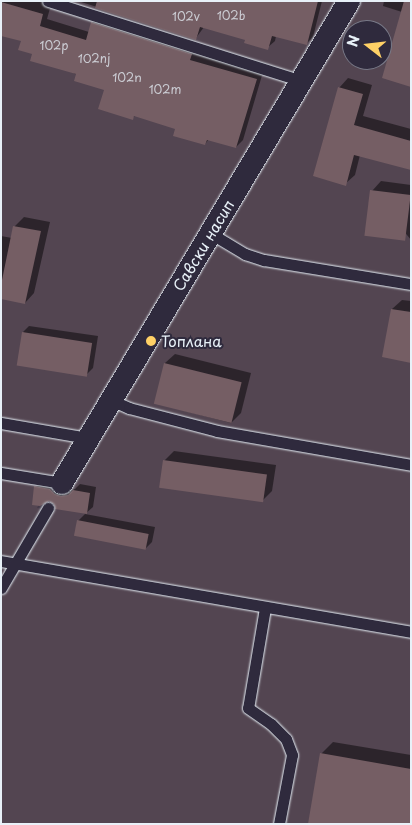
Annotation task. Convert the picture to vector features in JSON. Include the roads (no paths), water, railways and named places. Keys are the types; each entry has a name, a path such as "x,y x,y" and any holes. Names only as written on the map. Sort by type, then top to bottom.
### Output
{"street":[{"name":"Савски насип","path":"60,486 350,1"}],"lane":[{"path":"48,1 301,81"},
{"path":"210,233 245,254 264,260 411,284"},
{"path":"111,400 128,408 217,431 411,465"},
{"path":"1,423 88,438"},
{"path":"1,472 60,486"},
{"path":"1,588 48,508"},
{"path":"1,561 411,632"},
{"path":"265,608 248,708 271,724 286,738 292,755 280,824"}],"place":[{"name":"Топлана","path":"151,341"}]}
